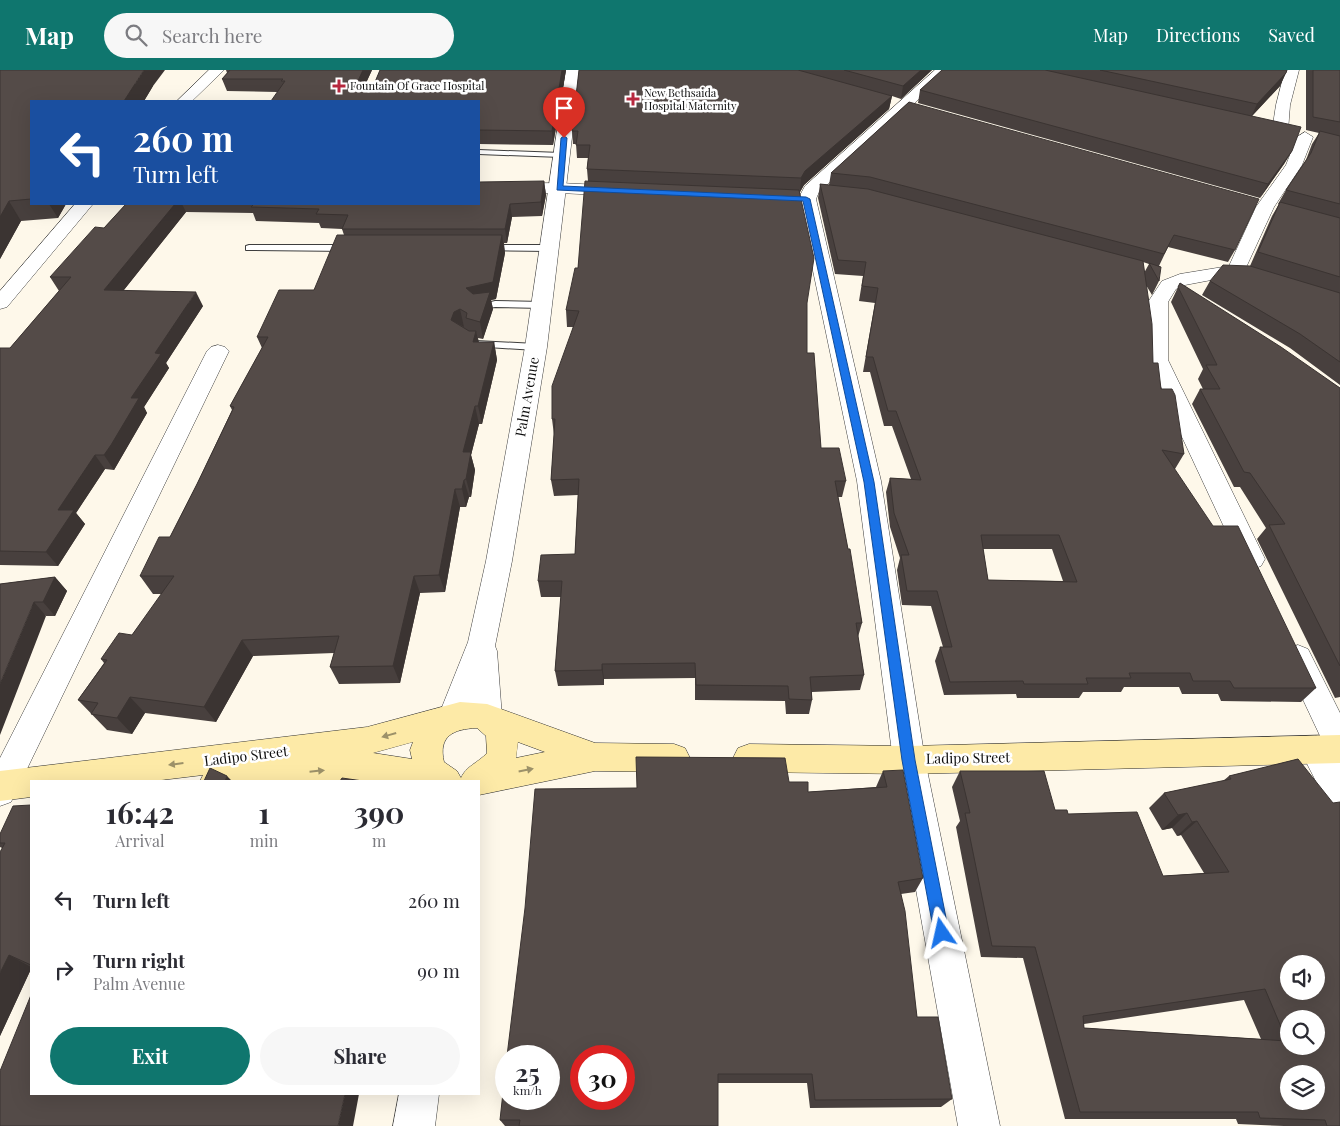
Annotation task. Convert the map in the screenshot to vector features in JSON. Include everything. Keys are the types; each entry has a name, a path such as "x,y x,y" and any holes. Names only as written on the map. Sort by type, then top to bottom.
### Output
{"main road":[{"name":"Ladipo Street","path":"44,780 367,741 465,714 487,717 595,757"},
{"path":"441,780 430,771 424,751 434,731 453,717"},
{"path":"477,780 498,763 503,752 502,731 496,723 487,717"},
{"name":"Ladipo Street","path":"480,780 595,757 909,760 1332,748"},
{"name":"Ladipo Street","path":"226,780 366,766 441,780"},
{"path":"7,790 30,801"}],"street":[{"path":"185,100 217,70"},
{"name":"Palm Avenue","path":"453,717 482,642 536,346 559,188 561,155 573,70"},
{"path":"801,196 943,70"},
{"path":"1280,131 1283,105 1292,70"},
{"path":"884,101 921,111"},
{"path":"1167,279 1246,273 1265,207 1314,139 1261,127"},
{"path":"480,189 559,188 638,192"},
{"path":"801,196 840,192"},
{"path":"801,196 869,482 909,760 979,1126"},
{"path":"0,303 83,205"},
{"path":"1167,279 1193,300"},
{"path":"1167,279 1158,302 1157,360 1259,575"},
{"path":"7,790 218,351"},
{"path":"1289,638 1332,748 1340,794"},
{"path":"482,642 487,717"},
{"path":"414,1126 419,1095"}],"lane":[{"path":"480,152 561,155"},
{"path":"249,248 356,248"},
{"path":"472,248 549,248"},
{"path":"476,307 495,304 542,305"},
{"path":"468,341 490,345 536,346"}],"building":[{"path":"0,70 144,70 125,100 30,100 30,199 9,201 0,217"},
{"path":"230,70 363,70 358,81 366,86 375,82 380,70 562,70 552,131 480,130 480,100 272,100 285,81 281,81 283,79 222,79"},
{"path":"579,70 798,70 892,96 805,171 801,178 587,169 590,145 576,145 578,131 572,131"},
{"path":"844,70 921,70 903,86"},
{"path":"942,70 1045,70 1301,127 1292,151 1268,184 920,90"},
{"path":"1100,70 1287,70 1257,104"},
{"path":"1313,70 1340,70 1340,122 1313,117"},
{"path":"909,102 1259,199 1235,250 1174,235 1164,254 870,177 831,173"},
{"path":"1320,131 1340,136 1340,204 1286,190 1311,153"},
{"path":"544,181 541,202 510,204 505,229 342,229 348,215 316,214 319,209 251,207 253,205 480,205 480,182"},
{"path":"585,181 799,190 814,258 807,303 807,353 814,353 821,448 839,448 846,481 835,481 848,549 850,549 862,623 856,623 864,675 810,677 812,700 789,699 788,686 696,685 695,663 602,664 602,670 555,671 562,581 538,581 541,555 575,554 579,479 551,480 555,419 552,419 552,386 579,311 566,310 575,268 578,268"},
{"path":"820,184 868,189 1143,261 1152,324 1153,363 1158,363 1161,389 1172,389 1175,395 1184,454 1162,450 1213,526 1238,526 1316,688 1234,688 1230,681 1193,681 1190,673 1129,673 1131,678 1086,678 1088,684 1024,684 1023,681 950,682 940,647 952,647 937,591 907,591 901,555 909,555 894,513 890,478 921,480 896,411 888,411 873,357 866,357 878,288 862,286 866,262 838,260","holes":["981,535 1059,535 1077,582 988,580"]},
{"path":"1280,202 1340,218 1340,277 1258,252"},
{"path":"125,205 174,205 104,290 196,292 155,353 161,354 131,398 139,398 111,445 104,455 95,455 58,510 74,510 46,552 0,551 0,348 10,348 71,277 50,277 95,227 104,228"},
{"path":"337,235 502,235 493,282 466,288 473,294 490,292 480,322 466,318 467,313 460,309 454,312 451,320 469,331 476,331 473,342 494,342 478,406 475,406 463,452 471,452 466,479 462,489 455,489 439,575 414,576 393,666 330,667 339,636 242,640 204,707 130,697 117,718 91,714 98,703 78,700 107,660 101,659 119,633 132,635 174,576 140,576 159,537 170,537 197,484 234,407 230,406 268,337 257,337 279,290 314,290"},
{"path":"1149,263 1161,267 1159,281"},
{"path":"1223,265 1250,266 1340,293 1340,362 1300,334 1210,281"},
{"path":"1180,283 1281,347 1340,388 1340,666 1269,525 1285,524 1250,473 1244,472 1200,389 1220,389 1206,365 1217,365 1178,287"},
{"path":"55,577 43,602 34,602 0,684 0,584"},
{"path":"636,757 785,758 789,782 808,782 808,792 887,787 883,771 903,770 923,878 898,882 905,911 917,1017 938,1017 952,1099 815,1100 812,1074 718,1074 718,1126 519,1126 520,1120 500,1120 501,1110 560,1110 560,1045 508,1045 525,908 535,789 637,788"},
{"path":"1298,759 1333,803 1340,802 1340,1126 1327,1126 1325,1120 1260,1118 1258,1112 1080,1112 1035,947 992,946 965,813 970,813 960,771 1044,771 1055,810 1067,810 1068,814 1137,812 1163,876 1229,872 1197,821 1192,822 1187,813 1178,815 1164,793 1231,779 1229,776","holes":["1265,989 1280,1024 1280,1010 1325,1010 1325,1055 1280,1055 1280,1041 1084,1028 1083,1016"]},
{"path":"210,768 227,776 225,780 204,780"},
{"path":"30,805 30,965 9,955 0,973 0,852 5,843 0,843 0,834 13,806"},
{"path":"30,997 30,1095 345,1095 338,1126 0,1126 0,1071"}],"place":[{"name":"Fountain Of Grace Hospital","path":"339,86"},
{"name":"New Bethsaida Hospital Maternity","path":"633,99"}],"route":[{"path":"564,138 559,188 806,199 869,482 909,760 942,933"}]}
